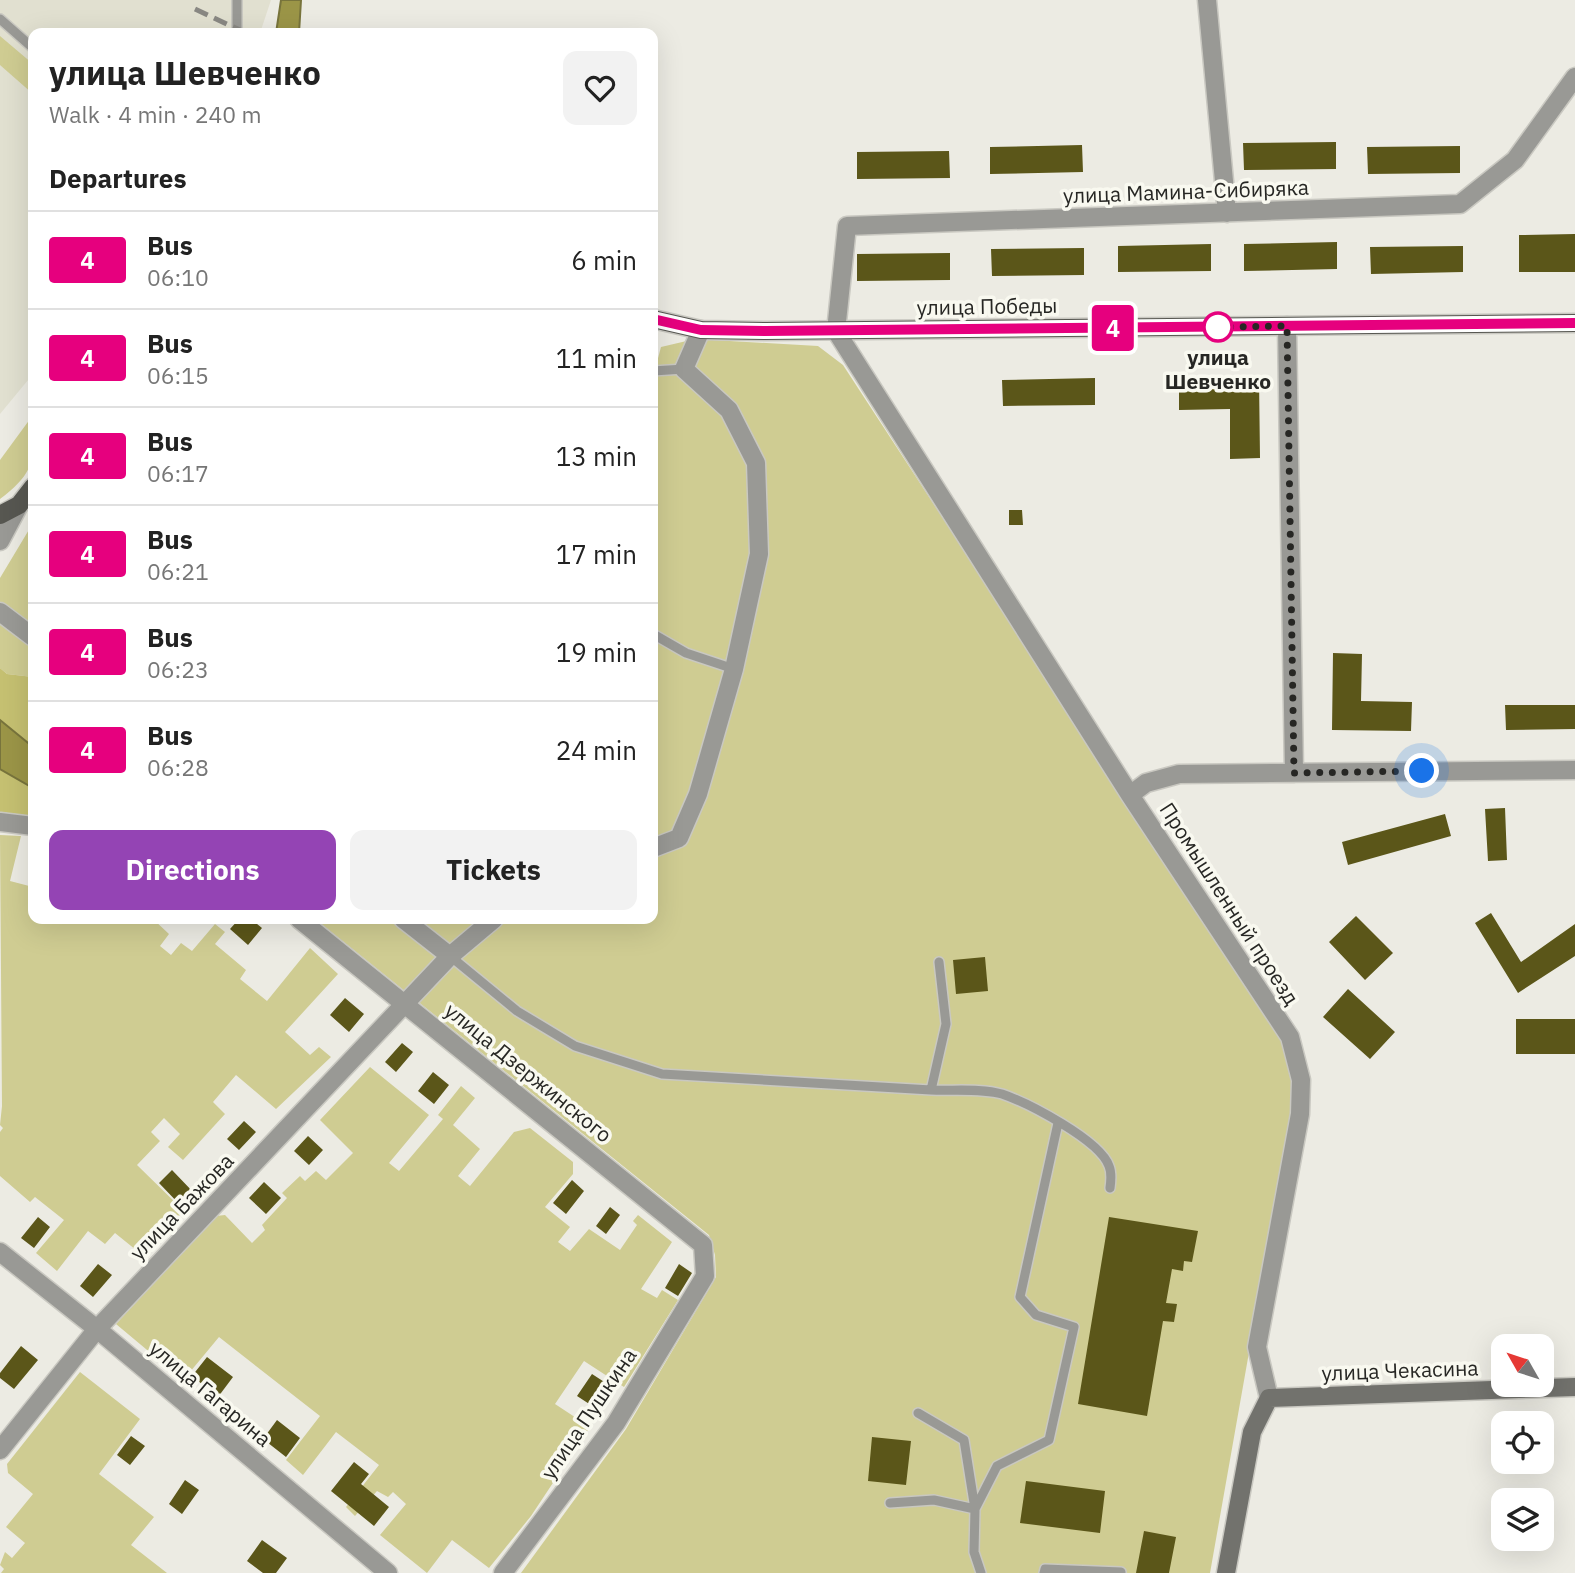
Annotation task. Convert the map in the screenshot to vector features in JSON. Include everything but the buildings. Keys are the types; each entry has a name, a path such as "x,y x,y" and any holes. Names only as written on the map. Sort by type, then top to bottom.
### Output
{"main road":[{"name":"улица Победы","path":"658,320 701,330 836,331 1575,323"},
{"path":"0,515 19,505 28,493"}],"street":[{"path":"1207,0 1227,214"},
{"name":"улица Мамина-Сибиряка","path":"836,331 848,226 1460,204 1515,160 1575,77"},
{"path":"1287,326 1294,773"},
{"path":"658,846 680,838 698,794 734,669 759,554 756,463 729,410 684,369 701,330"},
{"name":"Промышленный проезд","path":"836,331 1130,795 1290,1037 1301,1080 1300,1114 1257,1347 1269,1398"},
{"path":"0,541 19,505"},
{"path":"0,612 28,633"},
{"path":"1130,795 1146,783 1179,774 1575,770"},
{"path":"0,822 28,825"},
{"name":"улица Дзержинского","path":"305,924 407,1003 703,1245 705,1276"},
{"path":"409,924 450,956"},
{"name":"улица Бажова","path":"0,1450 97,1329 450,956 488,924"},
{"name":"улица Гагарина","path":"0,1252 97,1329 388,1573"},
{"name":"улица Пушкина","path":"503,1573 616,1423 705,1276"},
{"name":"улица Чекасина","path":"1269,1398 1575,1387"},
{"path":"1226,1573 1252,1432 1269,1398"}],"lane":[{"path":"237,0 237,28"},
{"path":"0,19 28,44"},
{"path":"658,371 684,369"},
{"path":"658,637 686,653 734,669"},
{"path":"450,956 517,1011 575,1046 662,1074 1000,1094 1058,1123 1101,1153 1109,1165 1110,1188"},
{"path":"931,1090 946,1024 939,962"},
{"path":"975,1509 997,1466 1049,1440 1074,1327 1036,1315 1020,1297 1058,1123"},
{"path":"918,1413 964,1440 975,1509 974,1552 981,1573"},
{"path":"890,1503 934,1500 975,1509"},
{"path":"1044,1573 1045,1569 1121,1572"}],"shaded area":[{"path":"0,0 271,0 262,28 28,28 28,380 0,414"},
{"path":"281,0 301,0 299,28 277,28"},
{"path":"0,36 28,60 28,90 0,65"},
{"path":"695,339 818,346 843,365 1285,1043 1294,1075 1292,1109 1210,1573 521,1573 626,1429 716,1277 715,1255 709,1235 321,924 658,924 658,358 661,347"},
{"path":"28,422 28,469 21,480 0,499 0,460"},
{"path":"28,531 28,676 7,674 0,668 0,578"},
{"path":"0,668 7,674 28,676 28,743 0,720"},
{"path":"0,720 28,743 28,785 0,769"},
{"path":"0,769 28,785 28,815 0,812"},
{"path":"0,835 21,836 10,881 28,886 28,924 158,924 169,934 160,946 171,955 181,943 192,951 215,924 225,932 215,944 246,970 240,979 267,1001 310,948 338,974 285,1032 310,1055 319,1047 331,1057 276,1109 236,1075 213,1102 225,1114 183,1160 168,1147 180,1134 164,1118 151,1132 160,1141 137,1165 184,1211 141,1254 115,1233 105,1244 88,1231 57,1271 36,1253 64,1220 35,1197 30,1202 0,1176"},
{"path":"370,1067 429,1115 389,1163 399,1171 443,1119 438,1115 461,1086 475,1098 453,1125 480,1149 458,1176 470,1186 514,1132 530,1128 573,1162 573,1174 545,1207 570,1227 558,1242 570,1251 589,1229 620,1250 637,1225 633,1221 638,1215 672,1242 641,1289 657,1298 662,1290 678,1300 624,1387 584,1361 555,1404 590,1427 531,1516 489,1568 452,1540 427,1573 380,1535 406,1504 393,1492 388,1497 377,1491 355,1516 346,1507 379,1465 336,1432 303,1475 286,1460 320,1416 219,1337 185,1378 177,1375 116,1324 216,1216 225,1215 252,1243 265,1230 262,1225 287,1198 282,1193 300,1176 305,1181 316,1171 326,1180 353,1153 320,1120"},
{"path":"80,1372 140,1419 99,1474 154,1517 131,1545 167,1573 1,1573 4,1569 0,1565 5,1552 12,1558 25,1543 6,1527 33,1494 8,1473 7,1464"}],"railway":[{"path":"195,9 235,28"}],"bus line":[{"name":"4","path":"658,320 701,330 765,331 1575,323"}],"place":[{"name":"улица Шевченко","path":"1218,327"}],"route":[{"path":"1218,327 1287,326 1294,773 1422,771"}]}
